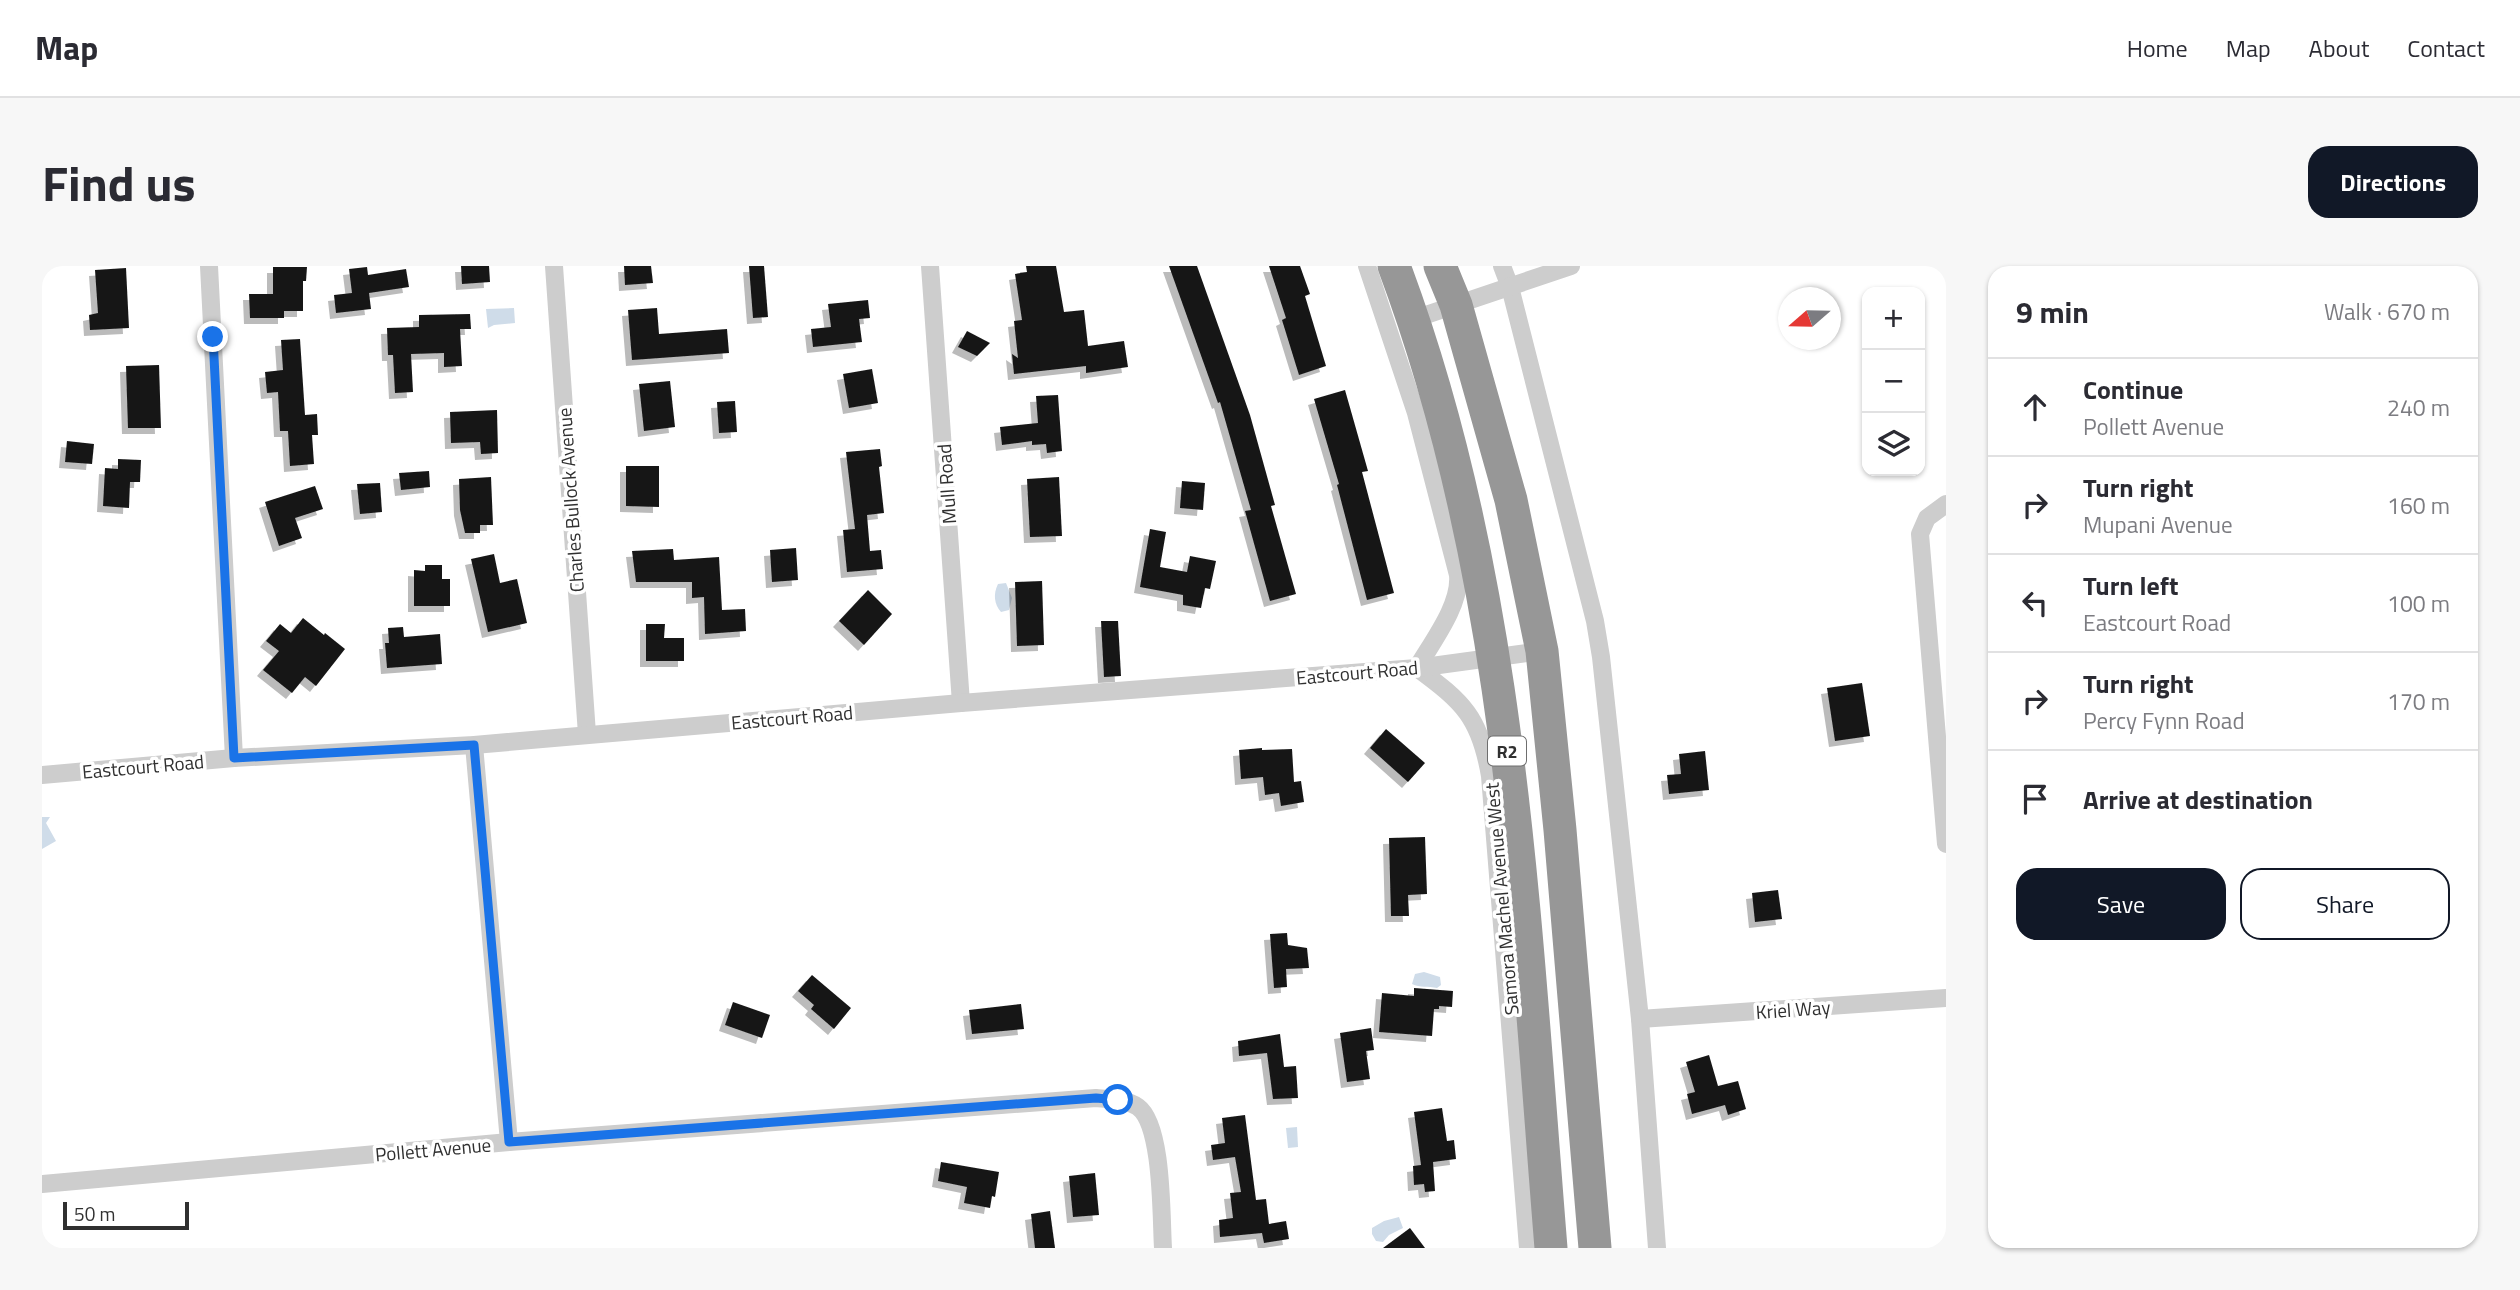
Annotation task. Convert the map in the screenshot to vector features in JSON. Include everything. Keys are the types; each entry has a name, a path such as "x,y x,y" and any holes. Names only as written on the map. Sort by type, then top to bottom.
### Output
{"highway":[{"name":"Samora Machel Avenue West","path":"1394,266 1414,318 1464,503 1495,657 1521,892 1550,1248"},
{"name":"R2","path":"1440,266 1456,305 1511,500 1542,652 1562,843 1595,1248"}],"street":[{"path":"209,266 234,758"},
{"name":"Charles Bullock Avenue","path":"554,266 587,734"},
{"name":"Mull Road","path":"930,266 961,703"},
{"path":"1367,266 1419,424 1459,586 1455,602 1417,668"},
{"path":"1502,266 1510,286 1598,638 1640,1019 1657,1248"},
{"path":"1414,318 1571,266"},
{"path":"1946,504 1927,518 1920,534 1946,844"},
{"name":"Eastcourt Road","path":"42,775 234,758 474,745 961,703 1417,668 1542,652"},
{"name":"Samora Machel Avenue West","path":"1417,668 1452,694 1468,711 1486,751 1502,910 1528,1248"},
{"path":"474,745 509,1142"},
{"name":"Kriel Way","path":"1640,1019 1946,998"},
{"name":"Pollett Avenue","path":"42,1184 509,1142 1082,1099 1118,1100 1138,1107 1150,1121 1153,1130 1156,1140 1163,1248"}],"water":[{"path":"514,308 515,323 488,328 486,309"},
{"path":"1006,583 1012,598 1009,610 1001,612 995,599 995,591 998,584"},
{"path":"42,817 50,817 46,823 56,841 42,849"},
{"path":"1424,972 1440,977 1441,985 1437,988 1412,984 1415,974"},
{"path":"1297,1127 1298,1147 1288,1148 1286,1128"},
{"path":"1399,1217 1403,1228 1389,1235 1383,1242 1376,1241 1372,1228"}],"building":[{"path":"461,266 489,266 490,282 462,284"},
{"path":"624,266 651,266 653,283 625,285"},
{"path":"749,266 764,266 768,317 753,318"},
{"path":"1026,266 1056,266 1064,312 1084,310 1088,346 1124,341 1128,367 1086,373 1086,366 1014,374 1012,354 1018,358 1014,321 1022,320 1015,274 1027,272"},
{"path":"1169,266 1197,266 1250,415 1275,505 1271,506 1296,594 1270,601 1245,511 1251,510 1220,402 1218,403"},
{"path":"1269,266 1300,266 1310,294 1305,296 1326,366 1299,375 1282,320 1286,318"},
{"path":"273,267 307,267 306,281 303,281 303,311 284,311 284,318 250,318 249,294 273,294"},
{"path":"367,267 368,275 406,269 409,287 369,293 371,309 336,313 334,295 352,293 349,269"},
{"path":"126,268 129,328 90,330 89,315 98,313 95,270"},
{"path":"868,300 870,318 859,319 862,342 813,347 811,329 831,327 828,304"},
{"path":"657,308 659,334 727,329 729,353 632,360 628,310"},
{"path":"470,314 471,329 460,329 462,366 444,367 444,353 411,354 413,392 395,393 393,355 388,355 387,328 419,327 419,315"},
{"path":"967,331 990,343 977,356 958,347"},
{"path":"300,339 305,415 317,414 318,435 312,435 314,464 290,466 288,431 280,431 278,392 267,393 265,372 283,370 281,340"},
{"path":"159,365 161,428 128,428 126,366"},
{"path":"872,369 878,403 849,408 843,374"},
{"path":"670,381 675,427 644,431 639,384"},
{"path":"1345,390 1368,471 1362,472 1394,593 1367,600 1337,485 1339,484 1314,399"},
{"path":"1058,395 1062,451 1047,453 1046,444 1032,445 1032,441 1002,445 1000,427 1038,423 1036,396"},
{"path":"735,401 737,432 719,433 717,402"},
{"path":"497,410 498,453 481,454 480,442 451,443 450,412"},
{"path":"67,441 94,444 92,464 65,462"},
{"path":"880,449 882,466 879,467 884,513 867,515 870,551 881,550 883,569 847,572 843,530 855,529 846,452"},
{"path":"118,459 141,460 140,482 130,482 129,508 103,506 105,468 118,469"},
{"path":"626,466 659,466 659,507 626,506"},
{"path":"429,471 430,487 401,490 399,473"},
{"path":"491,477 493,525 480,525 480,533 465,533 460,510 459,479"},
{"path":"1059,477 1062,536 1030,537 1027,479"},
{"path":"1182,481 1205,483 1203,510 1180,508"},
{"path":"380,483 382,512 360,514 357,484"},
{"path":"315,486 323,509 295,518 302,538 279,546 265,502"},
{"path":"1150,529 1166,532 1160,567 1187,572 1190,556 1216,561 1210,589 1205,588 1201,608 1183,605 1183,595 1140,587"},
{"path":"796,548 798,580 772,582 770,550"},
{"path":"673,549 674,560 719,557 722,610 745,609 746,631 705,634 704,597 692,598 692,582 636,582 632,551"},
{"path":"494,554 500,583 517,579 527,623 488,632 471,559"},
{"path":"425,565 442,565 442,579 450,579 450,606 414,606 414,570 425,571"},
{"path":"1042,581 1044,645 1017,646 1015,582"},
{"path":"868,590 892,614 864,645 839,621"},
{"path":"303,618 345,649 316,686 305,677 292,693 263,670 279,651 266,641 280,624 291,633"},
{"path":"1101,621 1118,621 1121,676 1104,677"},
{"path":"646,624 665,624 664,638 684,638 684,661 646,661"},
{"path":"403,627 404,637 440,634 442,664 387,668 385,643 389,643 388,628"},
{"path":"1862,683 1870,736 1835,741 1827,688"},
{"path":"1386,729 1425,763 1408,782 1370,748"},
{"path":"1292,749 1294,782 1301,781 1304,802 1281,806 1279,793 1265,795 1263,777 1241,779 1239,750"},
{"path":"1705,751 1709,790 1669,794 1667,775 1681,774 1679,754"},
{"path":"1425,837 1427,894 1408,895 1409,916 1391,916 1389,838"},
{"path":"1778,890 1782,919 1755,922 1752,893"},
{"path":"1287,933 1288,945 1307,948 1309,968 1286,969 1287,987 1274,988 1270,934"},
{"path":"812,975 851,1008 834,1029 811,1009 814,1005 798,991"},
{"path":"1414,988 1453,991 1452,1007 1439,1006 1439,1009 1434,1009 1432,1036 1379,1032 1382,993 1414,996"},
{"path":"733,1002 770,1015 762,1038 725,1025"},
{"path":"1021,1004 1024,1029 972,1034 969,1010"},
{"path":"1371,1028 1374,1050 1366,1051 1370,1079 1347,1082 1340,1033"},
{"path":"1280,1034 1284,1067 1296,1066 1298,1098 1273,1099 1267,1053 1239,1056 1238,1041"},
{"path":"1709,1055 1718,1086 1738,1081 1746,1109 1728,1115 1725,1105 1692,1114 1687,1094 1695,1092 1686,1062"},
{"path":"1442,1108 1447,1141 1454,1140 1456,1159 1433,1162 1435,1191 1425,1192 1424,1184 1414,1185 1413,1166 1421,1165 1414,1112"},
{"path":"1245,1115 1256,1200 1266,1199 1269,1224 1286,1221 1289,1239 1264,1243 1262,1233 1220,1237 1219,1220 1233,1218 1230,1193 1241,1192 1235,1157 1213,1160 1211,1145 1225,1143 1222,1118"},
{"path":"941,1162 999,1172 995,1197 992,1196 990,1208 964,1203 967,1187 938,1181"},
{"path":"1095,1173 1099,1215 1073,1217 1069,1176"},
{"path":"1050,1211 1055,1248 1035,1248 1031,1214"},
{"path":"1410,1228 1425,1248 1383,1248"}],"route":[{"path":"213,337 234,758 474,745 509,1142 1096,1098 1118,1100"}]}
